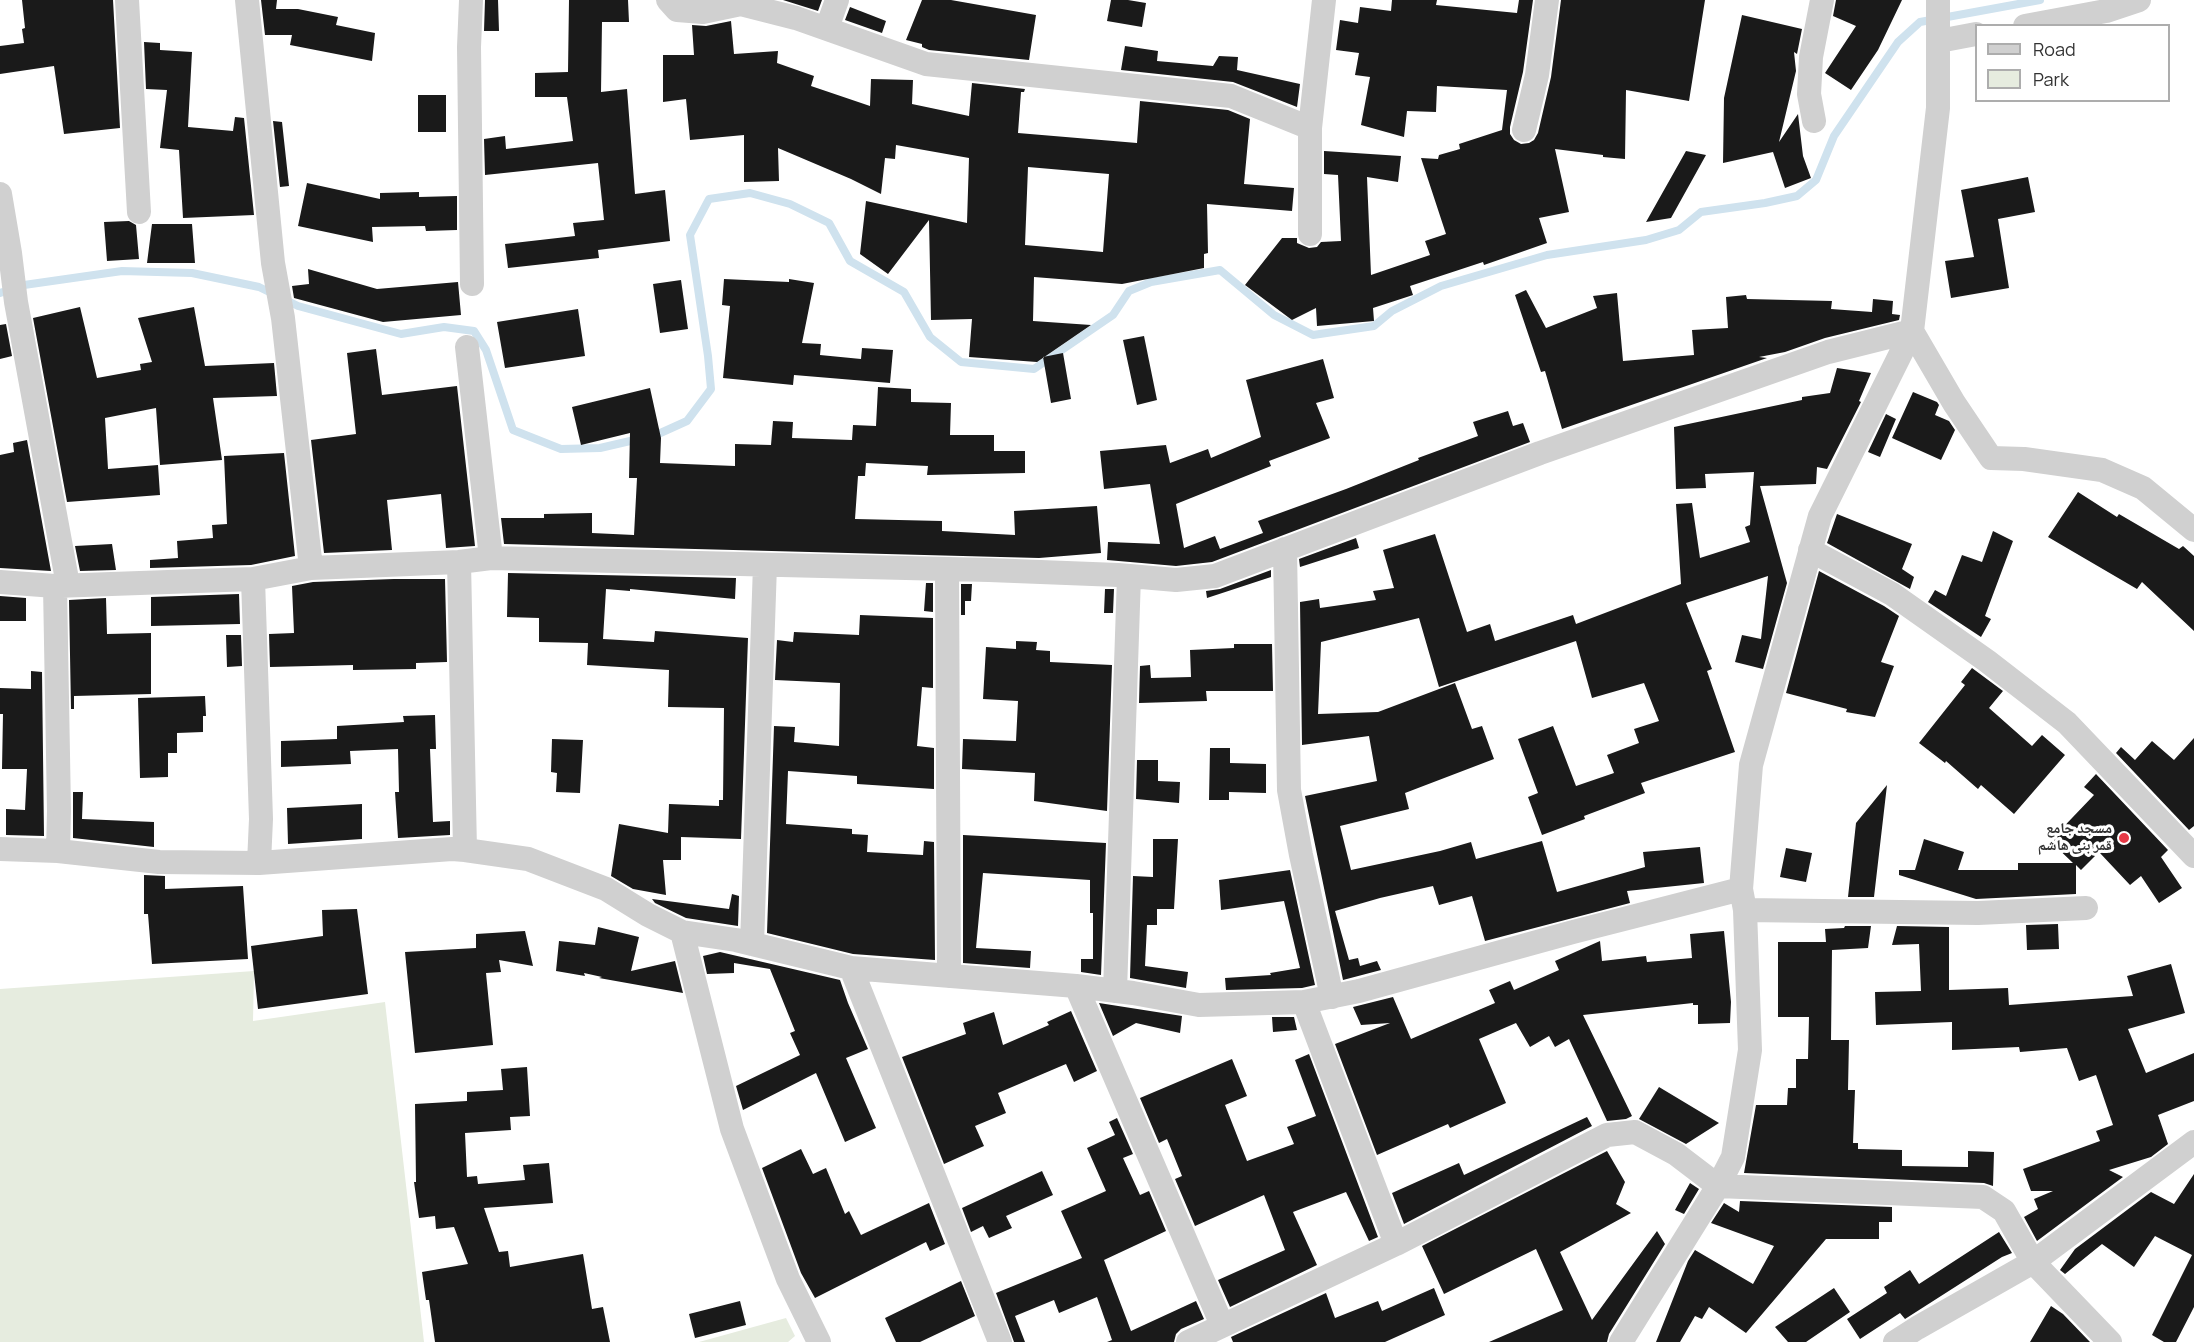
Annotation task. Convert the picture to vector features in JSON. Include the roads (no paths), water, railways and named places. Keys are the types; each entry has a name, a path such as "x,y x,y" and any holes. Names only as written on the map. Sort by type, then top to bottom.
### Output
{"street":[{"path":"127,0 139,212"},
{"path":"247,0 273,263 283,318 311,568"},
{"path":"471,0 469,59 472,284"},
{"path":"668,0 677,10 703,12 741,4 827,28 926,64 1231,96 1310,128"},
{"path":"827,28 837,0"},
{"path":"1310,234 1310,128 1324,0"},
{"path":"1524,130 1537,75 1547,0"},
{"path":"1814,121 1809,94 1810,66 1822,0"},
{"path":"2036,24 2106,11 2139,0"},
{"path":"1622,1342 1734,1157 1750,1050 1743,899 1751,765 1820,516 1912,331 1938,108 1937,2"},
{"path":"1939,35 1975,34"},
{"path":"0,194 62,586 58,851"},
{"path":"1912,331 1954,403 1991,458 2024,459 2102,470 2143,488 2194,530"},
{"path":"0,582 62,586 253,579 311,568 459,562 491,558 947,569 1176,580 1215,576 1540,453 1828,352 1912,331"},
{"path":"467,347 491,558"},
{"path":"1285,549 1289,790 1332,997"},
{"path":"1810,550 1892,594 1987,661 2067,723 2194,856"},
{"path":"459,562 465,850"},
{"path":"752,944 765,565"},
{"path":"947,569 949,976"},
{"path":"1115,990 1129,576"},
{"path":"253,579 261,819 259,863"},
{"path":"0,849 58,851 159,862 259,863 452,849 465,850 528,860 606,888 648,915 682,932 752,944 851,968 1115,990 1199,1005 1304,1002 1332,997 1743,899 1978,913 2086,908"},
{"path":"682,932 732,1129 788,1279 819,1342"},
{"path":"851,968 1000,1342"},
{"path":"1076,986 1222,1325"},
{"path":"1304,1002 1396,1244"},
{"path":"1188,1342 1396,1244 1607,1135 1635,1132 1676,1154 1718,1186 1983,1197 2004,1211 2032,1262 2110,1342"},
{"path":"1895,1342 2032,1262 2194,1142"}],"waterway":[{"path":"0,293 24,285 122,271 192,273 259,287 298,306 401,334 444,327 474,331 486,350 513,430 561,449 600,448 656,435 687,421 711,389 690,235 709,199 750,193 790,204 829,223 850,261 904,292 930,337 961,362 1034,369 1113,315 1129,291 1151,282 1220,270 1274,315 1313,335 1374,326 1392,311 1441,286 1547,255 1646,240 1679,230 1701,212 1797,196 1816,180 1834,136 1898,42 1920,22 2040,0"}],"place":[{"name":"مسجد جامع قمر بنی هاشم","path":"2124,838"}]}
